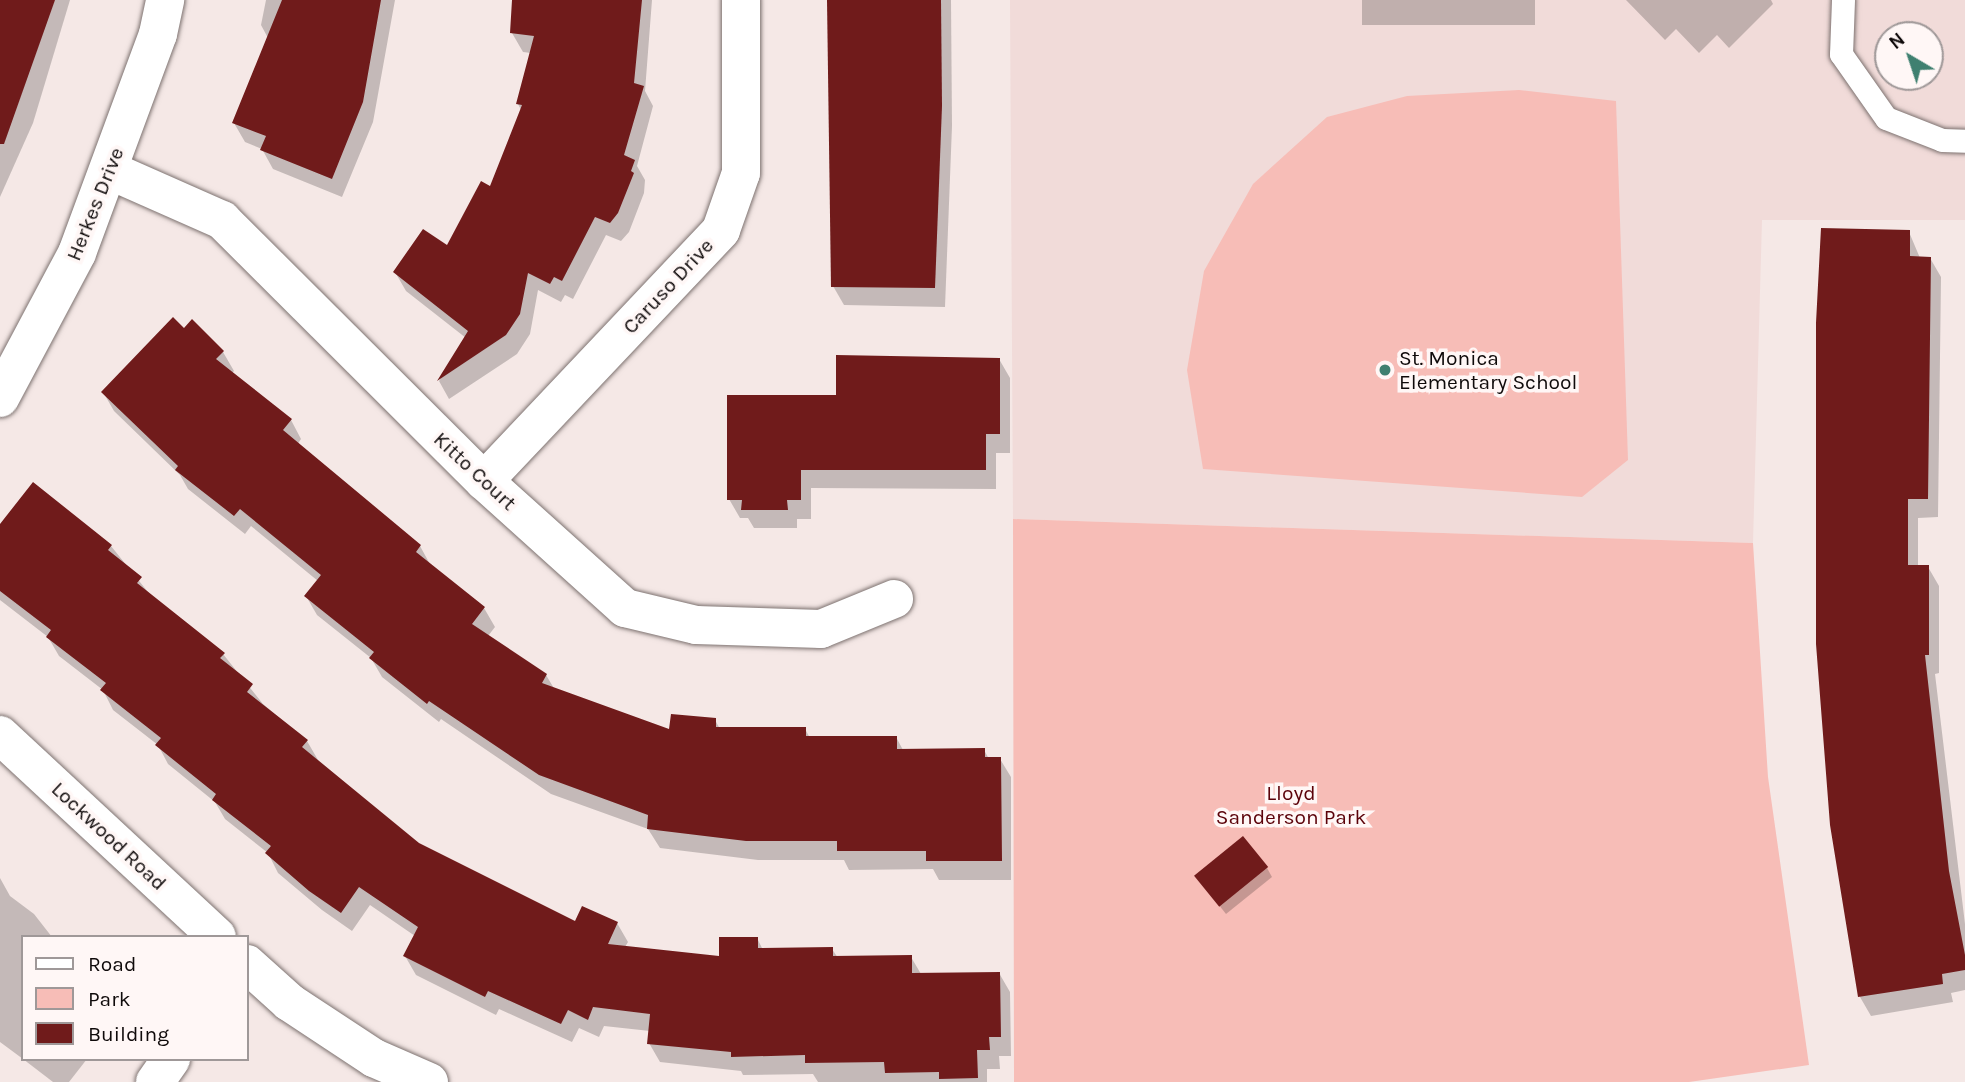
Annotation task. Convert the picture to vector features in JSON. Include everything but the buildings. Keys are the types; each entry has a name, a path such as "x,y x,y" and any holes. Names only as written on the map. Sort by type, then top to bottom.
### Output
{"street":[{"name":"Herkes Drive","path":"0,398 77,253 158,34 165,0"},
{"name":"Caruso Drive","path":"484,481 721,230 741,173 741,0"},
{"name":"Kitto Court","path":"109,170 222,220 484,481 625,608 696,625 821,629 894,599"},
{"name":"Lockwood Road","path":"0,735 215,935"},
{"path":"248,965 289,1002 363,1051 429,1082"},
{"path":"155,1082 171,1061"}],"lane":[{"path":"1843,0 1841,54 1886,118 1942,140 1965,141"}],"shaded area":[{"name":"St. Monica Elementary School","path":"1010,0 1965,0 1965,220 1762,220 1753,543 1013,519"}],"green space":[{"path":"1519,90 1616,101 1628,460 1582,497 1203,469 1187,370 1204,271 1253,184 1327,117 1407,96"},
{"name":"Lloyd Sanderson Park","path":"1013,519 1753,543 1768,777 1809,1065 1689,1082 1014,1082"}],"place":[{"name":"St. Monica Elementary School","path":"1385,370"}]}
